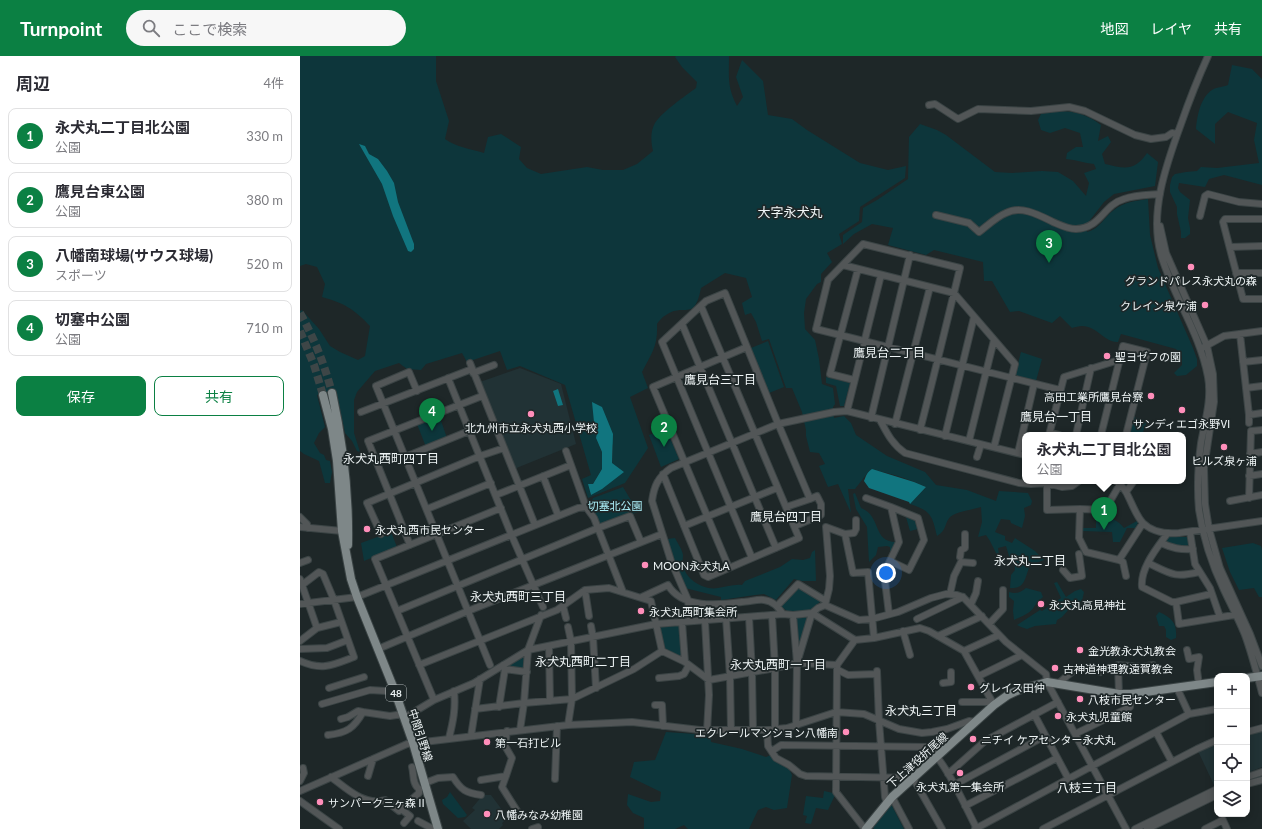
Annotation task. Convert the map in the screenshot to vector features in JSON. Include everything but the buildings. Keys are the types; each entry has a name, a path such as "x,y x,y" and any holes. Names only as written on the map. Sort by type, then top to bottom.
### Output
{"main road":[{"name":"中間引野線","path":"332,393 344,460 348,531 347,560"},
{"name":"中間引野線","path":"323,395 332,430 337,461 342,531 347,560 357,598 394,689 413,743 438,829"},
{"path":"1250,678 1260,676"},
{"name":"下上津役折尾線","path":"866,829 890,800 975,722 993,703 1020,690 1047,682 1119,694 1131,694 1214,682"}],"street":[{"path":"1208,56 1177,134 1163,177 1159,204 1160,224 1166,253 1204,347 1213,374 1214,389 1212,418 1207,441 1204,468 1206,529 1220,568 1239,614 1256,648 1262,666"},
{"path":"929,105 935,104 958,119 978,109 1031,110 1069,107 1085,111 1136,135 1151,139 1166,136 1172,133 1177,134"},
{"path":"936,215 969,223 979,232 1006,213 1024,211 1036,214 1065,227 1075,229 1085,228 1098,222 1112,205 1124,199 1160,194"},
{"path":"1200,216 1208,194 1239,202 1262,204"},
{"path":"1262,219 1225,219 1223,222 1243,299 1262,299"},
{"path":"920,430 937,360 960,268 863,244 828,280 816,329 937,360 1060,390"},
{"path":"1230,247 1262,246"},
{"path":"871,418 910,256"},
{"path":"843,265 954,293 1015,364 994,447"},
{"path":"854,380 830,374 858,269"},
{"path":"1236,273 1262,273"},
{"path":"847,411 881,275"},
{"path":"895,424 930,287"},
{"path":"752,558 662,342 706,301 725,293 810,499"},
{"path":"663,474 704,575 708,577 799,538 701,306"},
{"path":"945,436 974,317"},
{"path":"682,324 776,548"},
{"path":"1204,347 1224,336 1262,331"},
{"path":"1240,334 1249,423"},
{"path":"969,441 994,340"},
{"path":"1102,432 1123,346 1147,352 1127,432"},
{"path":"729,568 653,387 747,347"},
{"path":"1050,432 1064,377 1119,360"},
{"path":"1243,362 1262,360"},
{"path":"470,363 518,486 535,525"},
{"path":"361,412 448,378 494,364"},
{"path":"1077,432 1091,368"},
{"path":"417,391 409,372 376,386 490,665"},
{"path":"448,378 500,508 543,607"},
{"path":"1023,432 1034,384"},
{"path":"1246,388 1262,386"},
{"path":"410,545 368,441 482,396"},
{"path":"690,621 688,600 675,571 652,501 656,483 663,474 671,468 778,424 834,412 847,411 1022,454"},
{"path":"1249,415 1262,413"},
{"path":"880,420 890,439 905,453 1022,483"},
{"path":"1249,498 1251,431 1262,430"},
{"path":"405,457 469,431"},
{"path":"1018,453 1022,436"},
{"path":"977,457 981,444"},
{"path":"381,534 367,503 480,456 504,448"},
{"path":"566,451 586,507 594,518 622,592"},
{"path":"1250,454 1262,452"},
{"path":"496,495 571,465"},
{"path":"1249,476 1262,474"},
{"path":"543,476 558,515"},
{"path":"427,509 491,483"},
{"path":"1047,484 1047,510 1105,510 1118,484"},
{"path":"1051,484 1062,487 1072,486 1075,484"},
{"path":"1119,484 1126,492 1143,523 1167,534 1262,521"},
{"path":"1126,492 1132,484"},
{"path":"684,526 777,488"},
{"path":"1230,501 1262,495"},
{"path":"786,508 817,496 821,504 821,515 795,526"},
{"path":"866,498 918,518 924,540 909,570 890,561"},
{"path":"300,604 357,598 558,515 578,508 586,507"},
{"path":"434,700 375,559 500,508"},
{"path":"889,614 884,573 899,542 891,508"},
{"path":"1080,509 1079,538 1086,552 1123,562 1126,576"},
{"path":"397,611 630,516 641,542"},
{"path":"300,518 307,524 308,528"},
{"path":"797,663 812,614 826,603 829,589 830,576 826,527 845,534 854,533 856,529 856,520"},
{"path":"1118,560 1143,523"},
{"path":"300,527 342,531"},
{"path":"1190,532 1195,564 1210,588 1220,617"},
{"path":"378,649 468,611 662,534"},
{"path":"845,534 853,573 868,572 874,638"},
{"path":"960,557 962,550 965,548 965,534"},
{"path":"1167,534 1148,563 1141,580 1142,587 1172,602 1211,594"},
{"path":"1161,543 1172,548 1182,550 1193,549"},
{"path":"1063,570 1070,578 1082,576 1079,554"},
{"path":"300,563 308,560"},
{"path":"950,594 954,576 960,562 973,563"},
{"path":"1148,563 1173,575 1186,575 1199,572"},
{"path":"300,661 310,666 329,666 354,657 334,600 323,574 319,572 301,582 317,628"},
{"path":"971,604 976,593 978,581"},
{"path":"777,606 798,584 826,603 860,620 872,620 946,594 963,597 999,635 1046,674 1047,682 1126,829"},
{"path":"642,597 668,585 675,595 699,604 725,604 763,600 771,602 777,606 782,614"},
{"path":"419,665 557,610 585,590 609,588 651,601 662,652"},
{"path":"585,590 589,616"},
{"path":"989,624 1003,609 1003,590"},
{"path":"916,619 963,597"},
{"path":"1176,602 1180,624 1239,614"},
{"path":"725,604 730,676 731,731"},
{"path":"563,606 566,618"},
{"path":"911,606 920,628"},
{"path":"341,719 358,711 390,716 403,716 504,667 528,650 656,624 782,614 812,614 855,640 874,638 920,628 938,636 964,651 993,703"},
{"path":"1239,614 1245,636 1260,676 1262,693"},
{"path":"772,615 775,668 775,730"},
{"path":"793,615 797,663 796,726"},
{"path":"520,730 524,703 528,650 541,616"},
{"path":"938,636 982,616"},
{"path":"749,617 753,730"},
{"path":"705,621 709,680 707,731"},
{"path":"300,641 317,628 341,622"},
{"path":"659,678 684,674 687,664 682,622"},
{"path":"591,626 596,688"},
{"path":"568,627 571,641 572,699 568,724"},
{"path":"902,631 910,654"},
{"path":"964,651 999,635"},
{"path":"300,649 327,648 348,640"},
{"path":"855,640 837,668 836,792 866,829"},
{"path":"549,646 550,701"},
{"path":"1187,650 1189,659 1199,657 1197,670 1198,684"},
{"path":"662,652 687,664 709,680 797,663 837,668 848,675 877,673 879,721 884,776 890,800 908,829"},
{"path":"475,710 524,703 572,699 634,669 662,652"},
{"path":"978,676 1022,655"},
{"path":"1119,694 1118,665 1142,667 1153,665"},
{"path":"504,667 527,672"},
{"path":"499,706 504,667"},
{"path":"1058,684 1079,668 1087,667 1100,672"},
{"path":"943,683 951,682 952,672"},
{"path":"329,688 364,676"},
{"path":"471,736 480,679"},
{"path":"1177,688 1190,714"},
{"path":"322,704 370,690 386,691 394,689"},
{"path":"449,738 456,706 454,691"},
{"path":"1075,734 1130,707 1131,694"},
{"path":"962,702 993,703"},
{"path":"948,774 985,741 1058,702"},
{"path":"654,705 662,705 663,726"},
{"path":"772,751 782,745 929,747 938,756 976,829 1068,778 1190,714 1214,710"},
{"path":"328,735 340,734 353,727 363,712"},
{"path":"300,790 413,743 568,724 632,722 707,731 775,730 796,726 836,712 864,714 899,729 922,733 947,729 969,721 975,722"},
{"path":"1034,714 1068,778"},
{"path":"555,779 557,726"},
{"path":"1250,731 1262,728"},
{"path":"767,730 768,746 776,758 789,765 800,774 806,776 884,776 913,778 942,829"},
{"path":"507,732 505,746 512,758 502,787 519,814"},
{"path":"1156,732 1172,762"},
{"path":"954,785 1045,736"},
{"path":"1043,829 1214,741"},
{"path":"965,806 1057,758"},
{"path":"368,776 373,759"},
{"path":"401,809 419,794 414,781 412,767"},
{"path":"300,781 304,773 303,768"},
{"path":"1250,776 1262,772"},
{"path":"481,780 506,776"},
{"path":"331,777 358,798 378,802 385,800 399,811 401,809 410,816 404,823"},
{"path":"425,783 438,778 453,777 459,788 473,794 481,795"},
{"path":"1250,783 1262,780"},
{"path":"1135,829 1214,790"},
{"path":"1147,829 1214,796"},
{"path":"300,801 339,829"},
{"path":"1205,829 1223,820 1227,829"},
{"path":"418,821 433,829"}],"shaded area":[{"name":"北九州市立永犬丸西小学校","path":"520,368 561,384 576,444 514,469 480,382"},
{"path":"1262,731 1262,767 1250,772 1250,745 1250,733"},
{"path":"1214,744 1214,785 1198,751"},
{"name":"八幡みなみ幼稚園","path":"483,795 491,795 508,818 502,823 503,825 499,829 471,829 463,821 475,810 472,808"}],"green space":[{"path":"300,56 436,56 436,81 449,121 445,139 459,146 484,153 488,137 501,134 521,147 519,159 527,168 541,174 587,167 603,170 623,170 637,164 653,151 651,137 655,123 668,109 696,88 697,82 682,67 675,57 676,56 729,56 730,87 737,106 743,97 736,77 742,60 763,81 768,115 792,119 860,163 888,170 906,166 905,178 860,207 859,221 839,234 842,244 827,253 832,262 821,274 821,282 817,284 806,299 804,313 805,329 815,340 822,384 833,388 835,404 833,407 834,418 844,416 851,423 856,435 887,456 925,472 936,485 967,490 996,501 999,491 1028,493 1032,501 1031,505 1024,508 1025,516 1022,528 1011,523 1010,520 1001,519 995,532 1005,536 1005,540 1012,543 1015,538 1035,551 1044,560 1030,565 1026,578 1022,584 1019,587 1010,588 1011,575 1015,570 1014,559 1010,559 1006,546 998,548 999,555 997,555 986,535 978,537 982,522 981,507 953,515 948,520 944,529 937,536 934,523 930,515 922,509 910,504 926,487 882,472 869,471 855,489 848,489 851,513 838,484 828,487 819,466 825,464 819,453 810,452 802,412 792,388 786,388 769,339 762,341 756,322 751,313 745,315 742,303 752,297 746,278 725,273 701,288 698,299 692,308 673,312 663,317 657,324 655,344 642,372 648,388 630,397 648,448 625,483 588,498 582,479 591,475 565,385 520,366 507,370 500,351 467,362 462,353 426,364 421,370 407,369 399,363 375,371 357,392 354,400 354,433 360,452 357,451 352,441 345,433 336,391 317,395 325,427 319,433 314,443 320,453 324,455 326,460 330,461 332,472 330,483 325,483 319,461 300,451 300,311 302,310 319,329 330,346 358,360 365,356 370,326 348,307 322,297 325,284 317,267 306,264 300,266","holes":["594,422 613,445 612,463 591,495 588,484 593,484 602,469 602,452 596,438 598,428"]},
{"path":"1232,65 1252,69 1262,79 1262,185 1224,175 1209,179 1205,187 1179,183 1178,188 1180,192 1190,200 1188,218 1190,234 1185,238 1181,238 1177,207 1170,192 1172,177 1175,174 1197,171 1201,167 1217,168 1259,163 1254,140 1257,123 1228,112 1215,124 1215,144 1196,129 1198,113 1202,103 1208,93 1214,89 1228,85"},
{"path":"1058,111 1081,114 1101,125 1098,141 1108,136 1111,142 1102,154 1105,164 1118,167 1134,166 1143,159 1147,153 1158,162 1155,186 1114,194 1104,202 1087,224 1087,232 1099,226 1118,207 1130,202 1148,199 1150,235 1158,268 1197,359 1197,366 1186,375 1177,376 1174,373 1182,365 1182,357 1176,349 1121,334 1118,342 1113,342 1087,327 1081,326 1072,328 1060,316 1052,323 1019,311 1010,312 992,281 984,281 983,262 934,250 926,255 888,245 893,228 872,224 854,234 843,244 843,235 862,222 863,208 908,179 909,137 920,124 946,135 995,172 1058,172 1073,181 1086,196 1089,183 1084,173 1096,169 1094,164 1066,159 1067,153 1076,147 1083,147 1080,133 1065,128 1050,133 1041,130 1038,120 1041,114"},
{"path":"768,341 784,387 769,393 751,348"},
{"path":"1021,352 1042,359 1036,381 1015,375"},
{"path":"826,377 850,383 844,406 840,406 836,386 826,383"},
{"path":"439,415 447,438 426,447 417,424"},
{"path":"1133,417 1147,421 1143,432 1130,432"},
{"path":"666,428 679,459 661,467 649,435"},
{"name":"切塞北公園","path":"623,487 638,512 604,524 600,523 590,507 593,498"},
{"path":"855,493 861,508 868,512 872,517 883,538 888,541 896,542 890,553 890,547 878,547 876,555 869,562 867,527 856,509 853,494"},
{"path":"906,517 916,521 918,529 910,531"},
{"path":"1096,519 1115,520 1124,528 1137,521 1138,523 1135,528 1127,528 1120,542 1113,542 1112,532 1082,531 1082,528 1096,528"},
{"path":"391,532 397,547 364,561 361,543"},
{"path":"1167,537 1189,537 1189,547 1181,548 1166,543 1165,540"},
{"path":"675,538 683,555 683,564 687,575 696,583 707,588 742,585 745,581 780,567 792,559 803,560 810,558 812,552 815,550 816,581 802,581 794,579 776,600 764,594 721,600 721,597 685,588 675,567 667,539"},
{"path":"1253,543 1261,546 1262,550 1262,597 1259,597 1254,588 1239,590 1230,572 1222,548"},
{"path":"1057,582 1066,597 1081,589 1084,592 1082,601 1070,608 1057,620 1056,624 1035,626 1027,629 1017,625 1061,598 1054,583"},
{"path":"798,587 821,601 809,611 787,611 781,606"},
{"path":"1026,588 1041,592 1043,597 1033,609 1014,620 1014,601 1009,597 1009,592 1018,593"},
{"path":"1159,612 1171,619 1175,625 1176,638 1171,640 1166,637 1166,630 1164,626 1159,626 1156,616"},
{"path":"810,616 798,653 796,617"},
{"path":"681,624 682,660 664,651 659,626"},
{"path":"526,655 525,670 506,668 506,666"},
{"path":"666,732 710,735 711,742 742,749 766,757 771,755 788,767 792,775 787,808 774,810 766,807 758,810 749,829 688,829 684,825 675,829 644,829 644,818 633,813 627,805 628,794 651,802 660,801 661,792 630,777 634,762 655,760"},
{"path":"824,791 835,795 828,810 816,808 811,824 805,823 807,816 803,815 806,796 823,798"},
{"path":"450,792 467,815 465,817 458,818 443,804 442,800 447,797"},
{"path":"891,804 904,829 874,829 873,827"}],"water":[{"path":"359,144 365,146 369,154 378,159 394,183 398,202 414,244 414,249 411,252 408,251 393,216 382,184"},
{"path":"558,389 563,405 558,406 553,391"},
{"path":"592,402 602,407 613,434 612,463 624,472 602,489 591,495 588,484 593,484 602,469 602,452 596,438 598,428 594,422"},
{"path":"872,469 926,487 910,504 909,502 869,488 864,481"}],"tunnel":[{"path":"300,313 319,352 332,393"},
{"path":"300,331 314,365 323,395"}],"place":[{"name":"八幡南球場(サウス球場)","path":"1049,263"},
{"name":"グランドパレス永犬丸の森","path":"1191,267"},
{"name":"クレイン泉ケ浦","path":"1205,305"},
{"name":"聖ヨゼフの園","path":"1107,356"},
{"name":"高田工業所鷹見台寮","path":"1151,396"},
{"name":"サンディエゴ永野Ⅵ","path":"1182,410"},
{"name":"北九州市立永犬丸西小学校","path":"531,414"},
{"name":"切塞中公園","path":"432,431"},
{"name":"鷹見台東公園","path":"664,447"},
{"name":"ヒルズ泉ヶ浦","path":"1224,447"},
{"name":"永犬丸西市民センター","path":"367,529"},
{"name":"永犬丸二丁目北公園","path":"1104,530"},
{"name":"MOON永犬丸A","path":"645,565"},
{"name":"永犬丸高見神社","path":"1041,604"},
{"name":"永犬丸西町集会所","path":"641,611"},
{"name":"金光教永犬丸教会","path":"1080,650"},
{"name":"古神道神理教遠賀教会","path":"1055,668"},
{"name":"グレイス田仲","path":"971,687"},
{"name":"八枝市民センター","path":"1080,699"},
{"name":"永犬丸児童館","path":"1058,716"},
{"name":"エクレールマンション八幡南","path":"846,732"},
{"name":"ニチイ ケアセンター永犬丸","path":"973,739"},
{"name":"第一石打ビル","path":"487,742"},
{"name":"永犬丸第一集会所","path":"960,773"},
{"name":"サンパーク三ヶ森Ⅱ","path":"320,802"},
{"name":"八幡みなみ幼稚園","path":"487,814"}],"district":[{"name":"大字永犬丸","path":"790,212"},
{"name":"鷹見台二丁目","path":"889,352"},
{"name":"鷹見台三丁目","path":"720,379"},
{"name":"鷹見台一丁目","path":"1056,416"},
{"name":"永犬丸西町四丁目","path":"391,458"},
{"name":"鷹見台四丁目","path":"786,516"},
{"name":"永犬丸二丁目","path":"1030,560"},
{"name":"永犬丸西町三丁目","path":"518,596"},
{"name":"永犬丸西町二丁目","path":"583,661"},
{"name":"永犬丸西町一丁目","path":"778,664"},
{"name":"永犬丸三丁目","path":"921,710"},
{"name":"八枝三丁目","path":"1087,787"}]}
